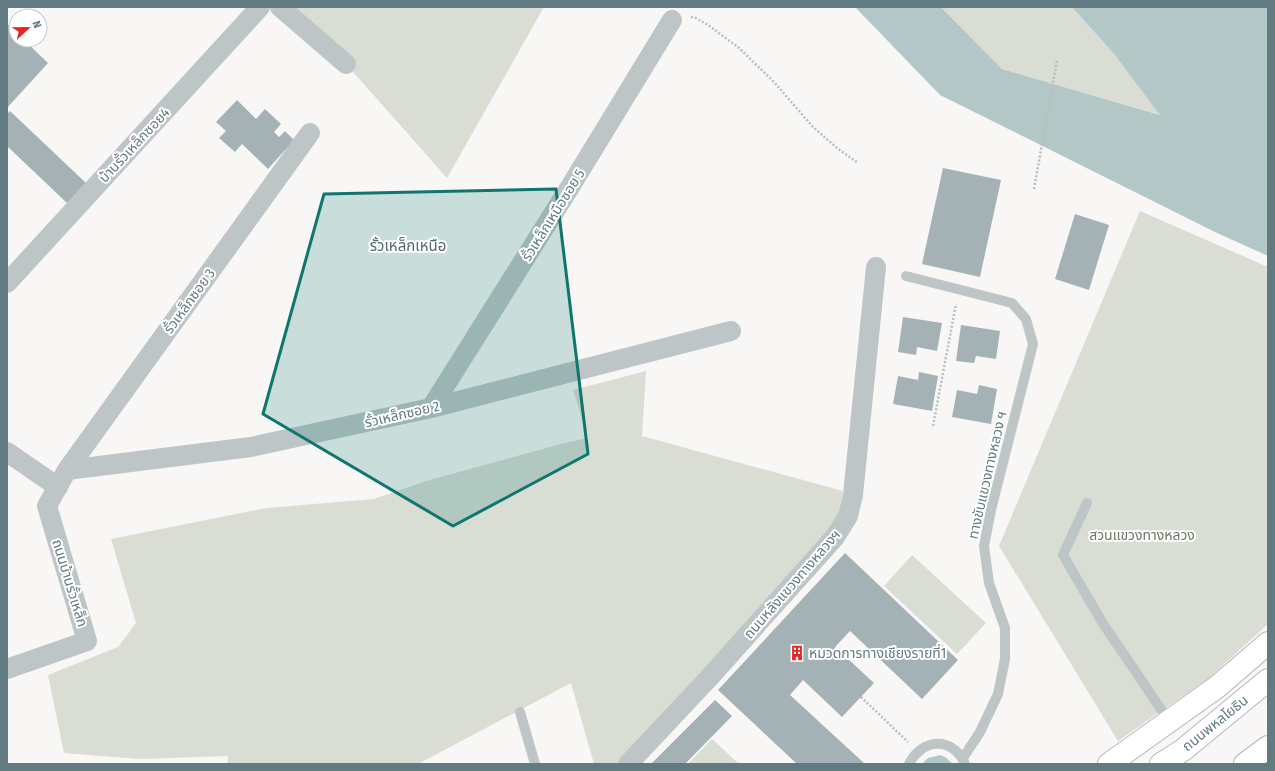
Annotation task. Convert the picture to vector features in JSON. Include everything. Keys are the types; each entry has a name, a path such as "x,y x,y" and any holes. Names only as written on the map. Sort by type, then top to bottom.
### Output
{"main road":[{"path":"1109,764 1217,687 1268,643"},
{"name":"ถนนพหลโยธิน","path":"1161,764 1183,750 1268,680"},
{"path":"1245,764 1268,747"}],"street":[{"name":"บ้านรั้วเหล็กซอย4","path":"7,282 260,7"},
{"path":"280,7 346,64"},
{"name":"รั้วเหล็กเหนือซอย 5","path":"432,408 672,20"},
{"name":"รั้วเหล็กซอย 3","path":"63,478 310,133"},
{"name":"ถนนหลังแขวงทางหลวงฯ","path":"628,764 708,679 835,537 848,516 853,495 876,267"},
{"name":"รั้วเหล็กซอย 2","path":"63,478 251,447 432,408 731,331"},
{"path":"7,452 63,478"},
{"name":"ถนนบ้านรั้วเหล็ก","path":"7,668 87,642 47,506 63,478"}],"lane":[{"name":"ทางขับแขวงทางหลวง ฯ","path":"906,276 1012,304 1026,319 1033,344 990,510 984,546 989,583 1005,628 1005,659 998,694 964,761"},
{"path":"1087,502 1063,555 1102,622 1169,721"},
{"path":"520,712 535,764"},
{"path":"909,764 918,750 927,746 940,744 950,746 956,750 964,761"}],"path":[{"path":"672,20 681,15 696,18 734,45 762,70 813,127 837,148 858,163"},
{"path":"1034,189 1057,60"},
{"path":"933,426 959,289"},
{"path":"861,697 918,750"}],"highlighted area":[{"path":"556,189 588,454 453,526 263,414 324,194"}],"green space":[{"path":"280,7 544,7 447,178 346,64"},
{"path":"941,7 1072,7 1114,54 1161,115 1002,69"},
{"name":"สวนแขวงทางหลวง","path":"1140,211 1268,267 1268,624 1209,678 1118,741 999,546"},
{"path":"646,371 642,436 843,491 838,517 806,559 621,764 594,764 571,683 418,764 227,764 228,756 140,759 64,753 48,675 118,647 136,623 111,539 266,508 374,499 426,481 588,438 573,390"},
{"path":"912,555 986,623 957,654 884,586"},
{"path":"712,739 739,764 688,764"}],"shaded area":[{"path":"855,7 941,7 1002,69 1160,115 1114,54 1072,7 1268,7 1268,256 1215,232 940,95"},
{"path":"940,755 945,757 953,764 922,764 928,758"}],"building":[{"path":"7,24 8,48 32,48 48,63 7,108"},
{"path":"237,100 256,119 265,109 281,124 274,132 279,137 285,131 294,140 268,169 242,144 235,152 219,138 226,131 216,122"},
{"path":"10,111 86,183 67,203 7,146 7,114"},
{"path":"943,168 1001,180 980,277 922,264"},
{"path":"1075,214 1109,225 1089,290 1055,279"},
{"path":"903,317 942,323 937,351 917,347 916,355 898,352"},
{"path":"961,325 1000,331 996,359 976,356 974,363 956,361"},
{"path":"919,372 938,376 932,411 893,404 898,376 918,380"},
{"path":"979,385 997,389 991,424 952,417 957,390 977,394"},
{"name":"หมวดการทางเชียงรายที่1","path":"845,553 958,660 922,699 850,631 835,647 874,683 842,717 803,680 790,695 865,764 797,764 718,690"},
{"path":"715,700 732,716 685,764 651,764"}],"place":[{"name":"หมวดการทางเชียงรายที่1","path":"797,653"}],"district":[{"name":"รั้วเหล็กเหนือ","path":"408,246"}]}
